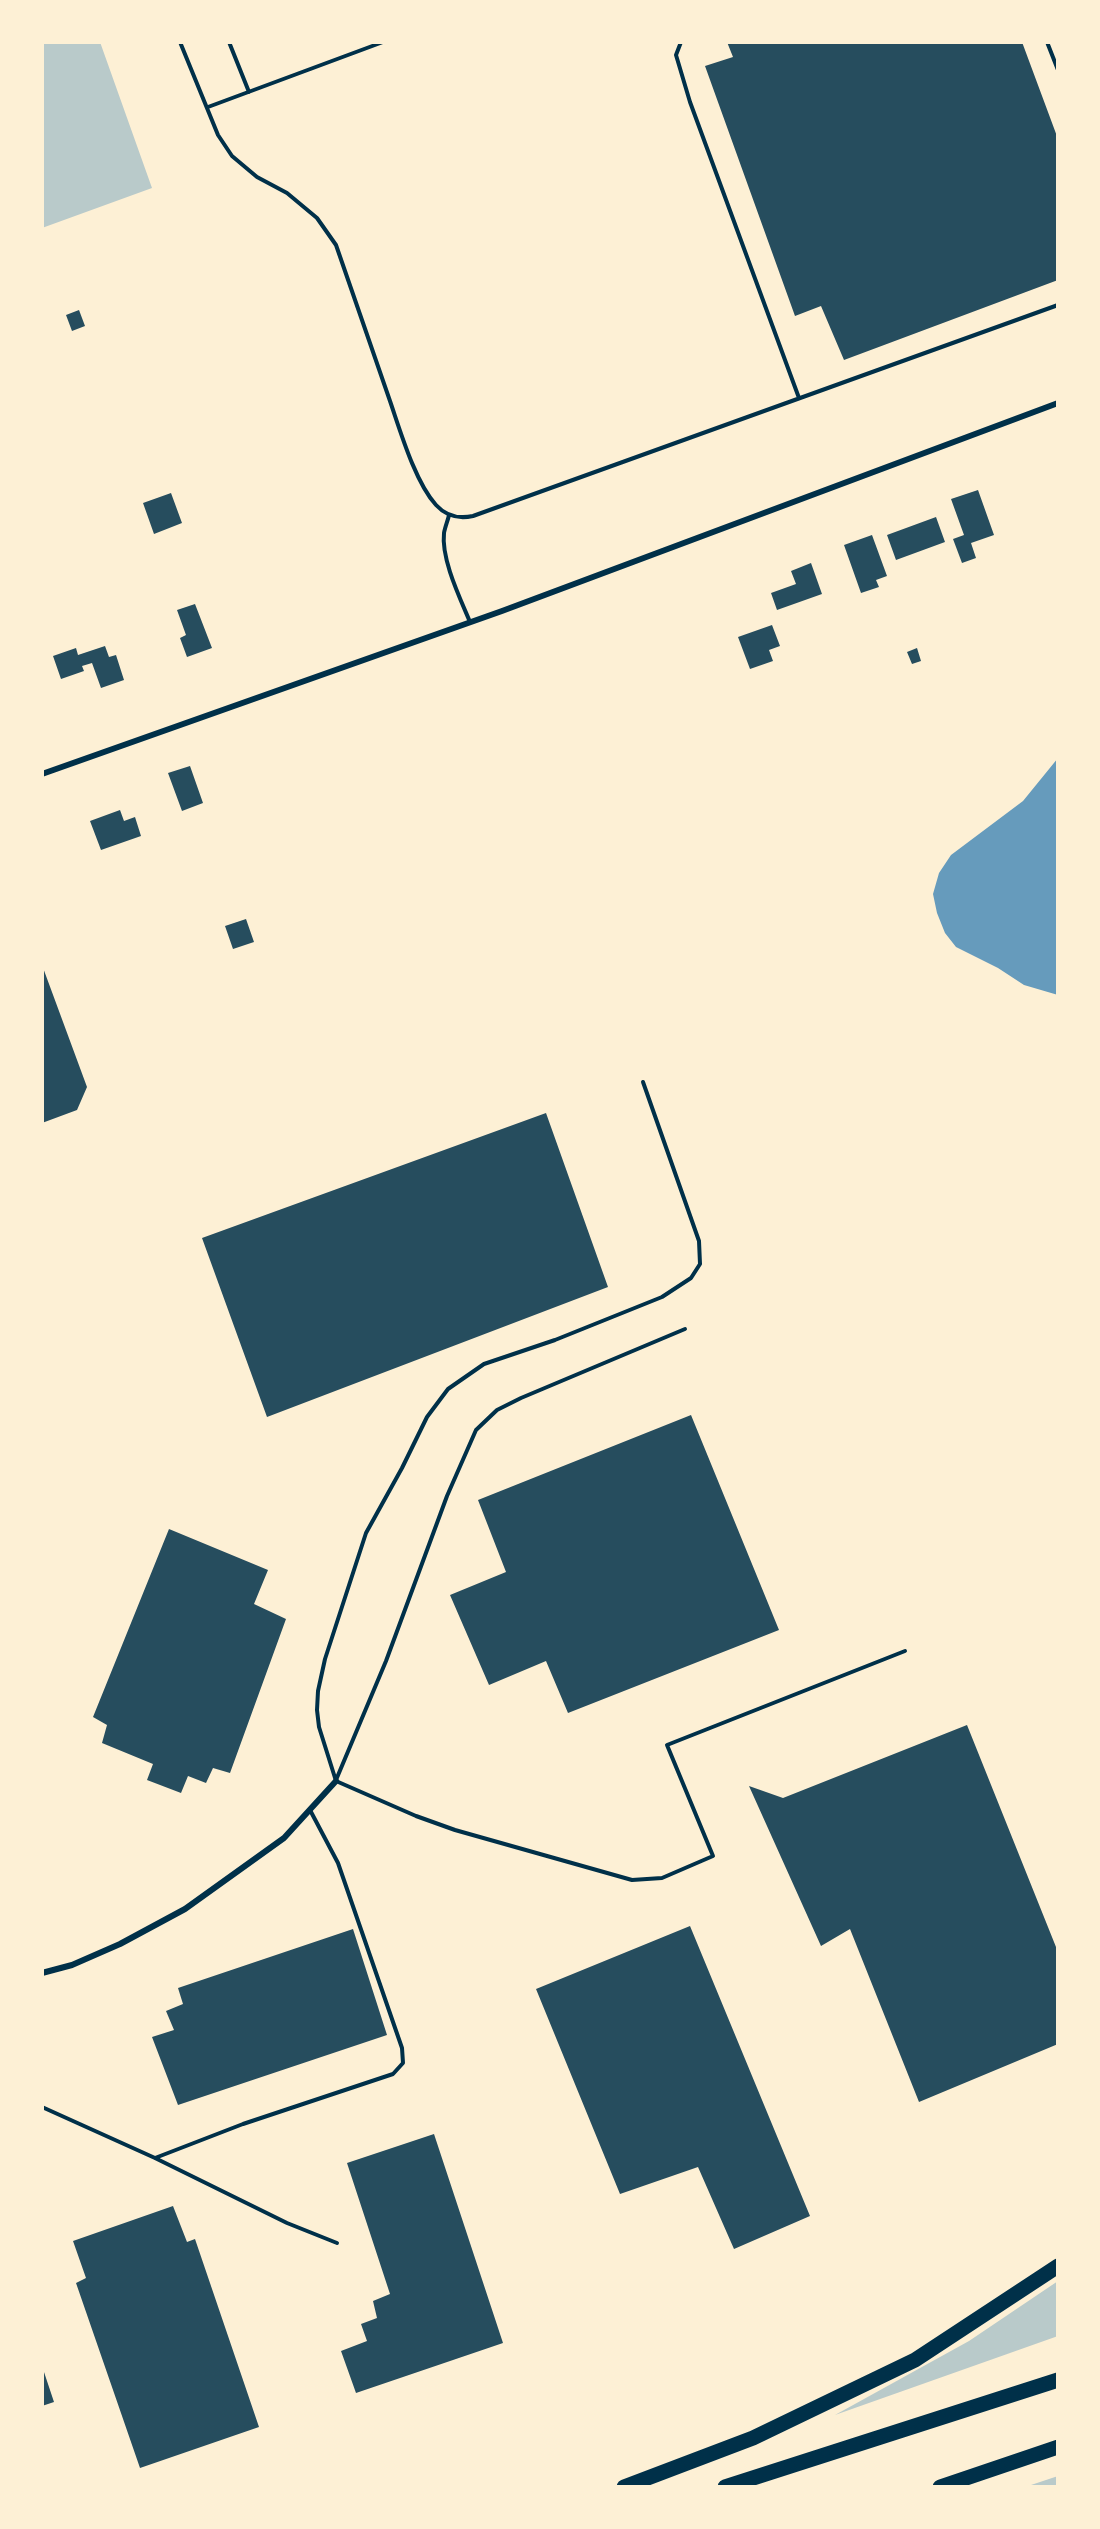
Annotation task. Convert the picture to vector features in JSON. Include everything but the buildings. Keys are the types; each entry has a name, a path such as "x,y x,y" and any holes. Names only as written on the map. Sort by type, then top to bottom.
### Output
{"highway":[{"path":"624,2487 753,2438 915,2360 1058,2266"},
{"path":"725,2487 1058,2380"},
{"path":"940,2487 1058,2447"}],"street":[{"path":"42,774 470,622 1058,403"},
{"path":"42,1973 72,1965 120,1944 185,1909 284,1838 336,1781"}],"lane":[{"path":"180,42 218,135 232,156 257,177 287,193 317,218 336,245 405,443 427,494 438,507 449,515 462,518 473,516 1058,305"},
{"path":"229,42 249,92"},
{"path":"208,107 383,42"},
{"path":"681,42 676,55 690,102 799,398"},
{"path":"1047,42 1058,70"},
{"path":"449,515 444,531 444,545 453,578 470,622"},
{"path":"642,1082 699,1241 700,1264 691,1278 662,1297 555,1340 484,1364 448,1389 427,1417 366,1533 325,1659 318,1691 317,1710 319,1727 336,1781 416,1816 455,1830 632,1880 662,1878 713,1856 667,1745 905,1651"},
{"path":"336,1781 386,1661 447,1496 476,1430 497,1410 521,1398 685,1329"},
{"path":"155,2158 243,2124 393,2074 403,2063 402,2048 338,1863 309,1810"},
{"path":"42,2107 155,2158 287,2223 337,2243"}],"shaded area":[{"path":"42,42 100,42 152,188 42,228"},
{"path":"1058,2281 1058,2336 835,2415 969,2341"},
{"path":"1058,2476 1058,2487 1025,2487"}],"water":[{"path":"1058,758 1058,995 1024,985 998,968 956,947 945,933 933,894 939,873 951,855 1023,801"}]}
